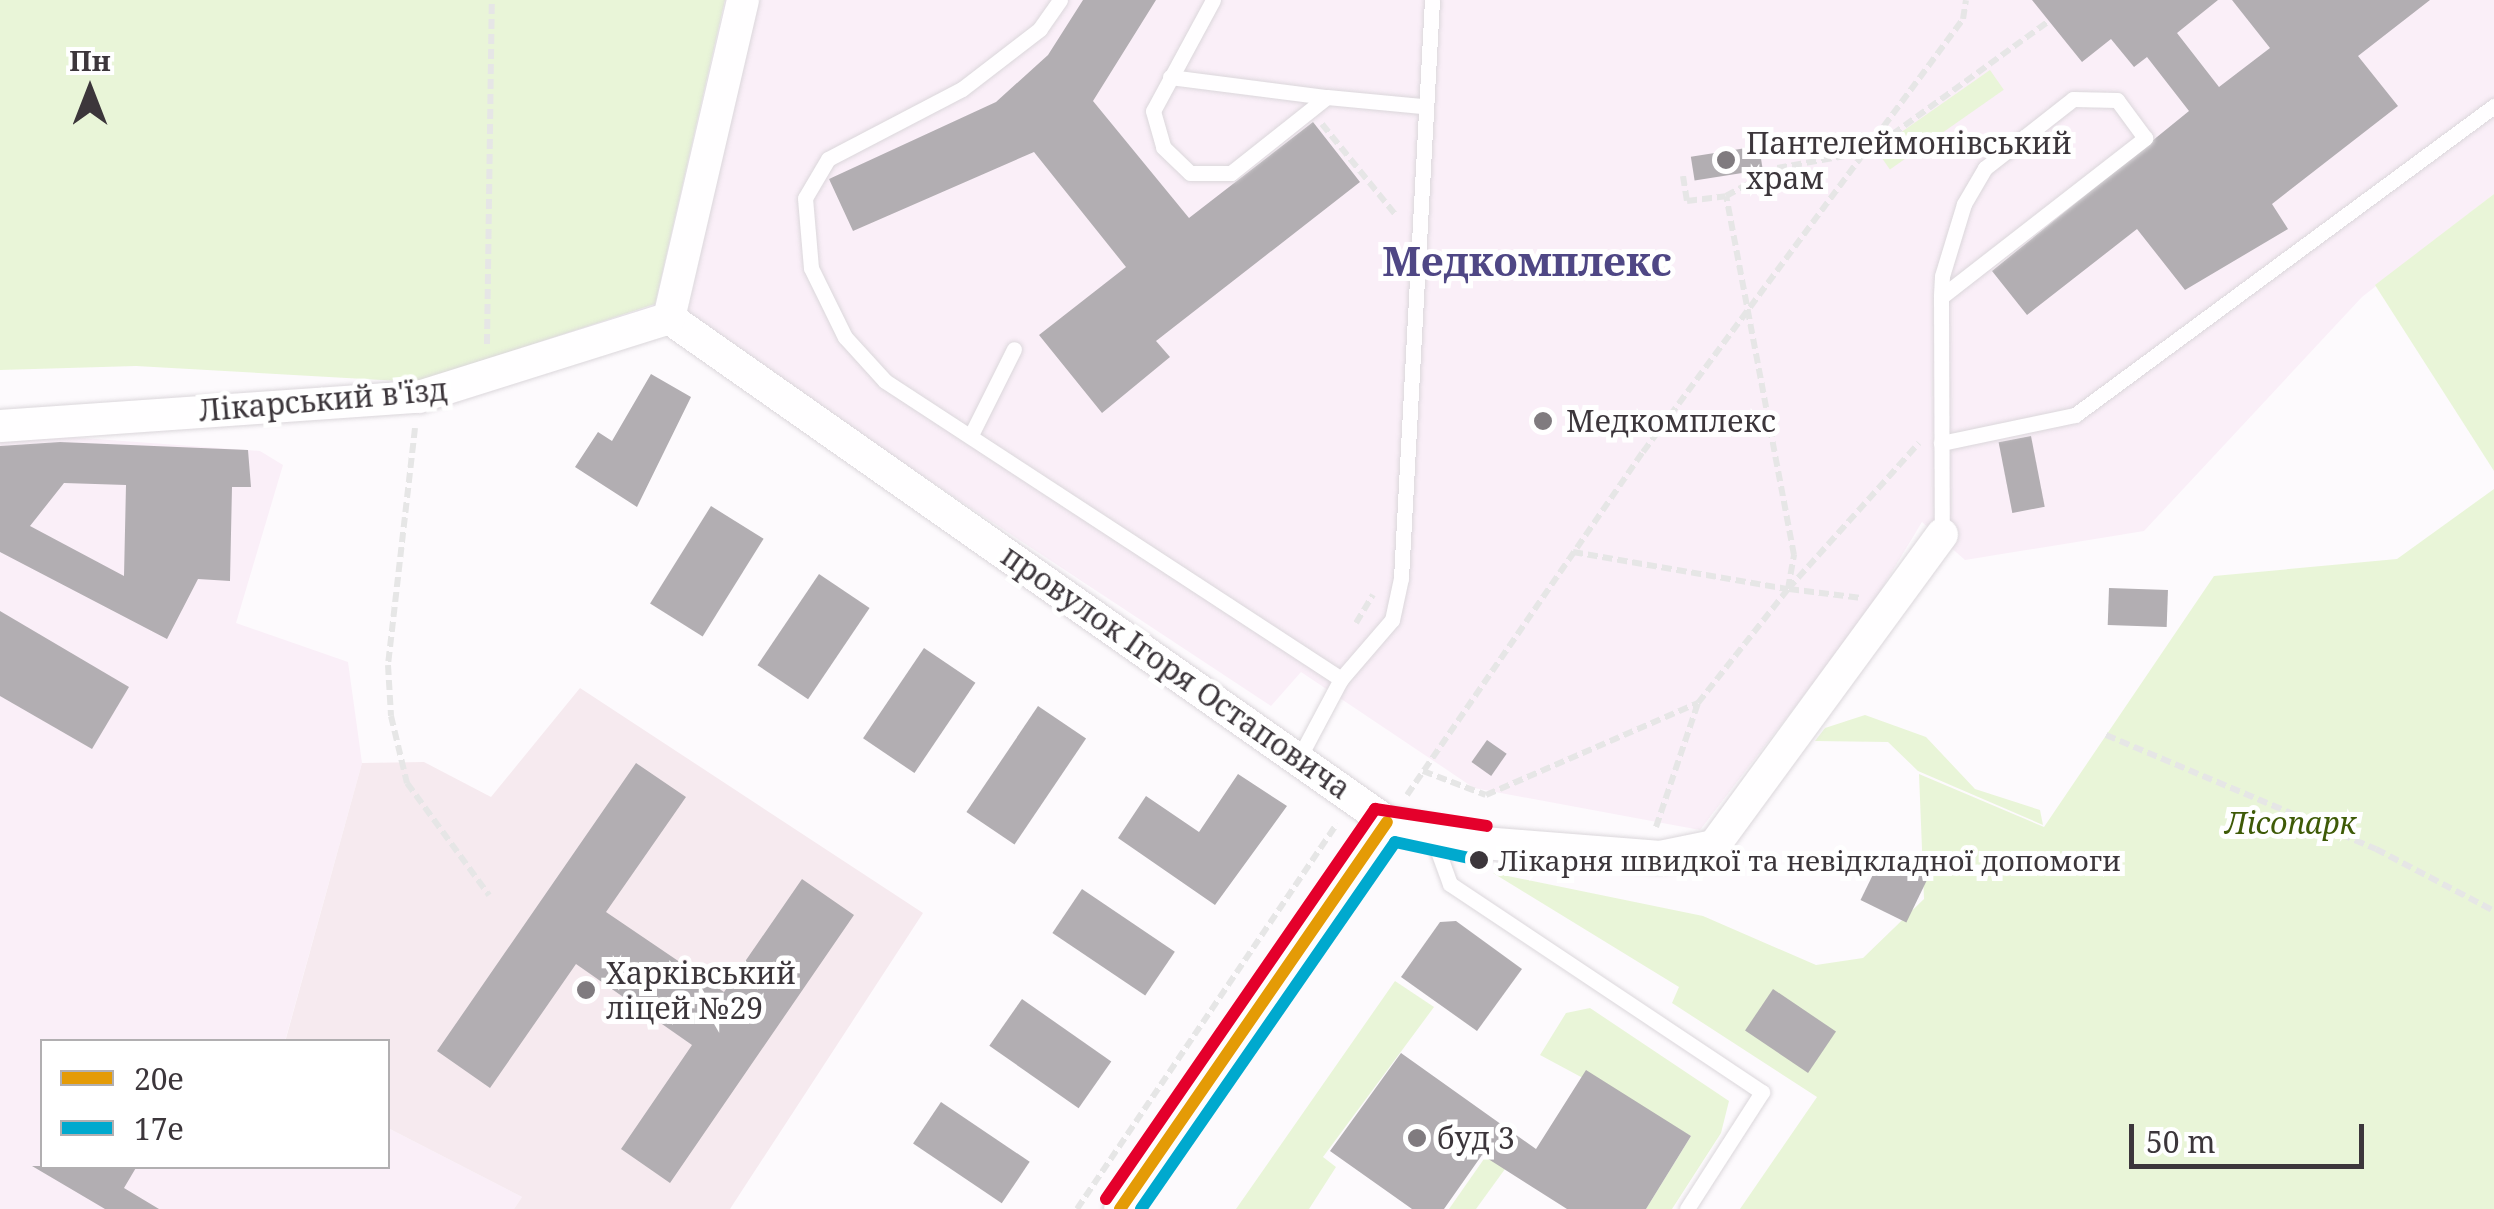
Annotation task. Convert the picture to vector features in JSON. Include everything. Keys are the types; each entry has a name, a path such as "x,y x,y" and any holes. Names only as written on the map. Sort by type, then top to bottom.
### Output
{"street":[{"path":"670,318 743,0"},
{"name":"Лікарський в'їзд","path":"0,426 418,397 486,382 670,318"},
{"name":"провулок Ігоря Остаповича","path":"670,318 1300,756 1387,822 1430,831 1646,856 1702,854 1725,836 1942,534"},
{"path":"1120,1209 1387,822"}],"lane":[{"path":"1060,0 1040,29 962,90 828,159 805,198 803,242 845,338 885,381 1341,679"},
{"path":"1213,0 1153,111 1156,134 1175,163 1209,178 1231,173 1327,97"},
{"path":"1300,756 1341,679 1392,620 1401,578 1422,106 1432,0"},
{"path":"1170,77 1422,106"},
{"path":"1941,297 2145,138 2117,100 2073,99 1986,168 1964,204 1941,297 1942,534"},
{"path":"1941,443 2075,415 2494,106"},
{"path":"971,436 1014,350"},
{"path":"1430,831 1450,884 1762,1092 1687,1209"}],"path":[{"path":"486,382 492,0"},
{"path":"1387,822 1574,552 1963,18 1966,0"},
{"path":"1683,176 1687,200 1726,196 1777,168 1868,152 2049,21"},
{"path":"1311,112 1396,209 1394,228"},
{"path":"1726,196 1792,526 1788,589"},
{"path":"418,397 388,665 391,716 407,782 489,895"},
{"path":"1646,856 1698,703 1788,589 1941,418"},
{"path":"1574,552 1788,589 1894,602"},
{"path":"1326,669 1375,592 1376,572"},
{"path":"1424,771 1486,794 1698,703"},
{"path":"2106,735 2376,848 2494,911"},
{"path":"1077,1209 1355,798"}],"shaded area":[{"name":"Медкомплекс","path":"757,0 2494,0 2494,194 2362,297 2144,531 1965,560 1922,522 1867,613 1700,830 1474,788 1301,672 1271,706 686,320"},
{"path":"0,435 260,451 283,465 236,623 348,662 362,763 286,1039 40,1039 40,1169 390,1169 390,1129 522,1197 514,1209 0,1209"},
{"name":"Харківський ліцей №29","path":"580,688 923,913 730,1209 514,1209 522,1197 390,1129 390,1039 286,1039 362,763 424,762 491,797"}],"green space":[{"path":"0,0 725,0 655,304 417,382 136,366 0,370"},
{"path":"1990,70 2004,90 1890,169 1876,150"},
{"path":"2494,194 2494,471 2375,285"},
{"name":"Лісопарк","path":"2494,489 2494,1209 1740,1209 1817,1097 1672,1003 1679,987 1493,873 1703,916 1816,965 1863,958 1924,899 1919,774 2044,827 2214,576 2397,559"},
{"path":"1865,715 1926,737 1975,789 2040,810 2043,825 1918,771 1888,742 1815,741 1825,728"},
{"path":"1395,981 1434,1007 1323,1157 1336,1167 1309,1209 1236,1209"},
{"path":"1590,1008 1729,1101 1721,1133 1672,1209 1646,1209 1691,1136 1540,1055 1566,1013"},
{"path":"1486,1156 1505,1169 1476,1209 1449,1209"}],"building":[{"path":"1083,0 1156,0 1093,101 1189,218 1313,122 1360,182 1156,341 1170,357 1102,413 1039,335 1126,267 1034,152 853,231 829,179 996,102 1048,55"},
{"path":"2032,0 2218,0 2177,33 2219,87 2270,48 2232,0 2430,0 2358,56 2398,106 2272,204 2288,229 2185,290 2137,229 2027,315 1992,271 2189,111 2147,57 2134,67 2111,39 2082,62"},
{"name":"Пантелеймонівський храм","path":"1759,146 1763,170 1695,180 1691,157"},
{"path":"651,374 691,397 637,507 575,467 598,432 612,441"},
{"path":"2031,436 2045,507 2012,513 1999,442"},
{"path":"60,442 248,450 251,487 232,487 230,581 198,579 167,639 0,552 0,446","holes":["64,483 126,485 124,576 30,526"]},
{"path":"711,506 764,539 703,636 650,604"},
{"path":"819,574 870,608 808,699 757,665"},
{"path":"2109,588 2168,590 2167,627 2108,625"},
{"path":"0,611 129,687 92,749 0,696"},
{"path":"924,648 975,683 914,773 863,738"},
{"path":"1038,706 1086,738 1015,845 966,812"},
{"path":"1487,740 1507,754 1491,776 1472,762"},
{"path":"636,763 686,797 606,912 724,992 802,879 854,915 670,1183 621,1149 692,1045 576,964 490,1088 437,1051"},
{"path":"1238,774 1287,806 1215,905 1118,838 1146,796 1199,832"},
{"path":"1882,856 1928,878 1906,922 1861,900"},
{"path":"1082,889 1175,952 1145,996 1052,933"},
{"path":"1456,921 1522,969 1477,1031 1401,977 1440,922"},
{"path":"1773,989 1836,1031 1808,1073 1745,1030"},
{"path":"1022,999 1111,1062 1079,1108 989,1046"},
{"path":"1401,1053 1536,1149 1586,1070 1691,1136 1646,1209 1567,1209 1482,1155 1444,1209 1412,1209 1330,1151"},
{"path":"941,1102 1030,1162 1002,1203 913,1143"},
{"path":"32,1166 135,1169 124,1188 159,1209 105,1209"}],"transit line":[{"path":"1106,1199 1375,809 1487,826"},
{"name":"20е","path":"1120,1209 1387,822"},
{"name":"17е","path":"1141,1209 1395,842 1479,860"}],"place":[{"name":"Пантелеймонівський храм","path":"1726,160"},
{"name":"Медкомплекс","path":"1543,421"},
{"name":"Лікарня швидкої та невідкладної допомоги","path":"1479,860"},
{"name":"Харківський ліцей №29","path":"586,990"},
{"name":"буд 3","path":"1417,1138"}],"district":[{"name":"Медкомплекс","path":"1527,261"}]}
